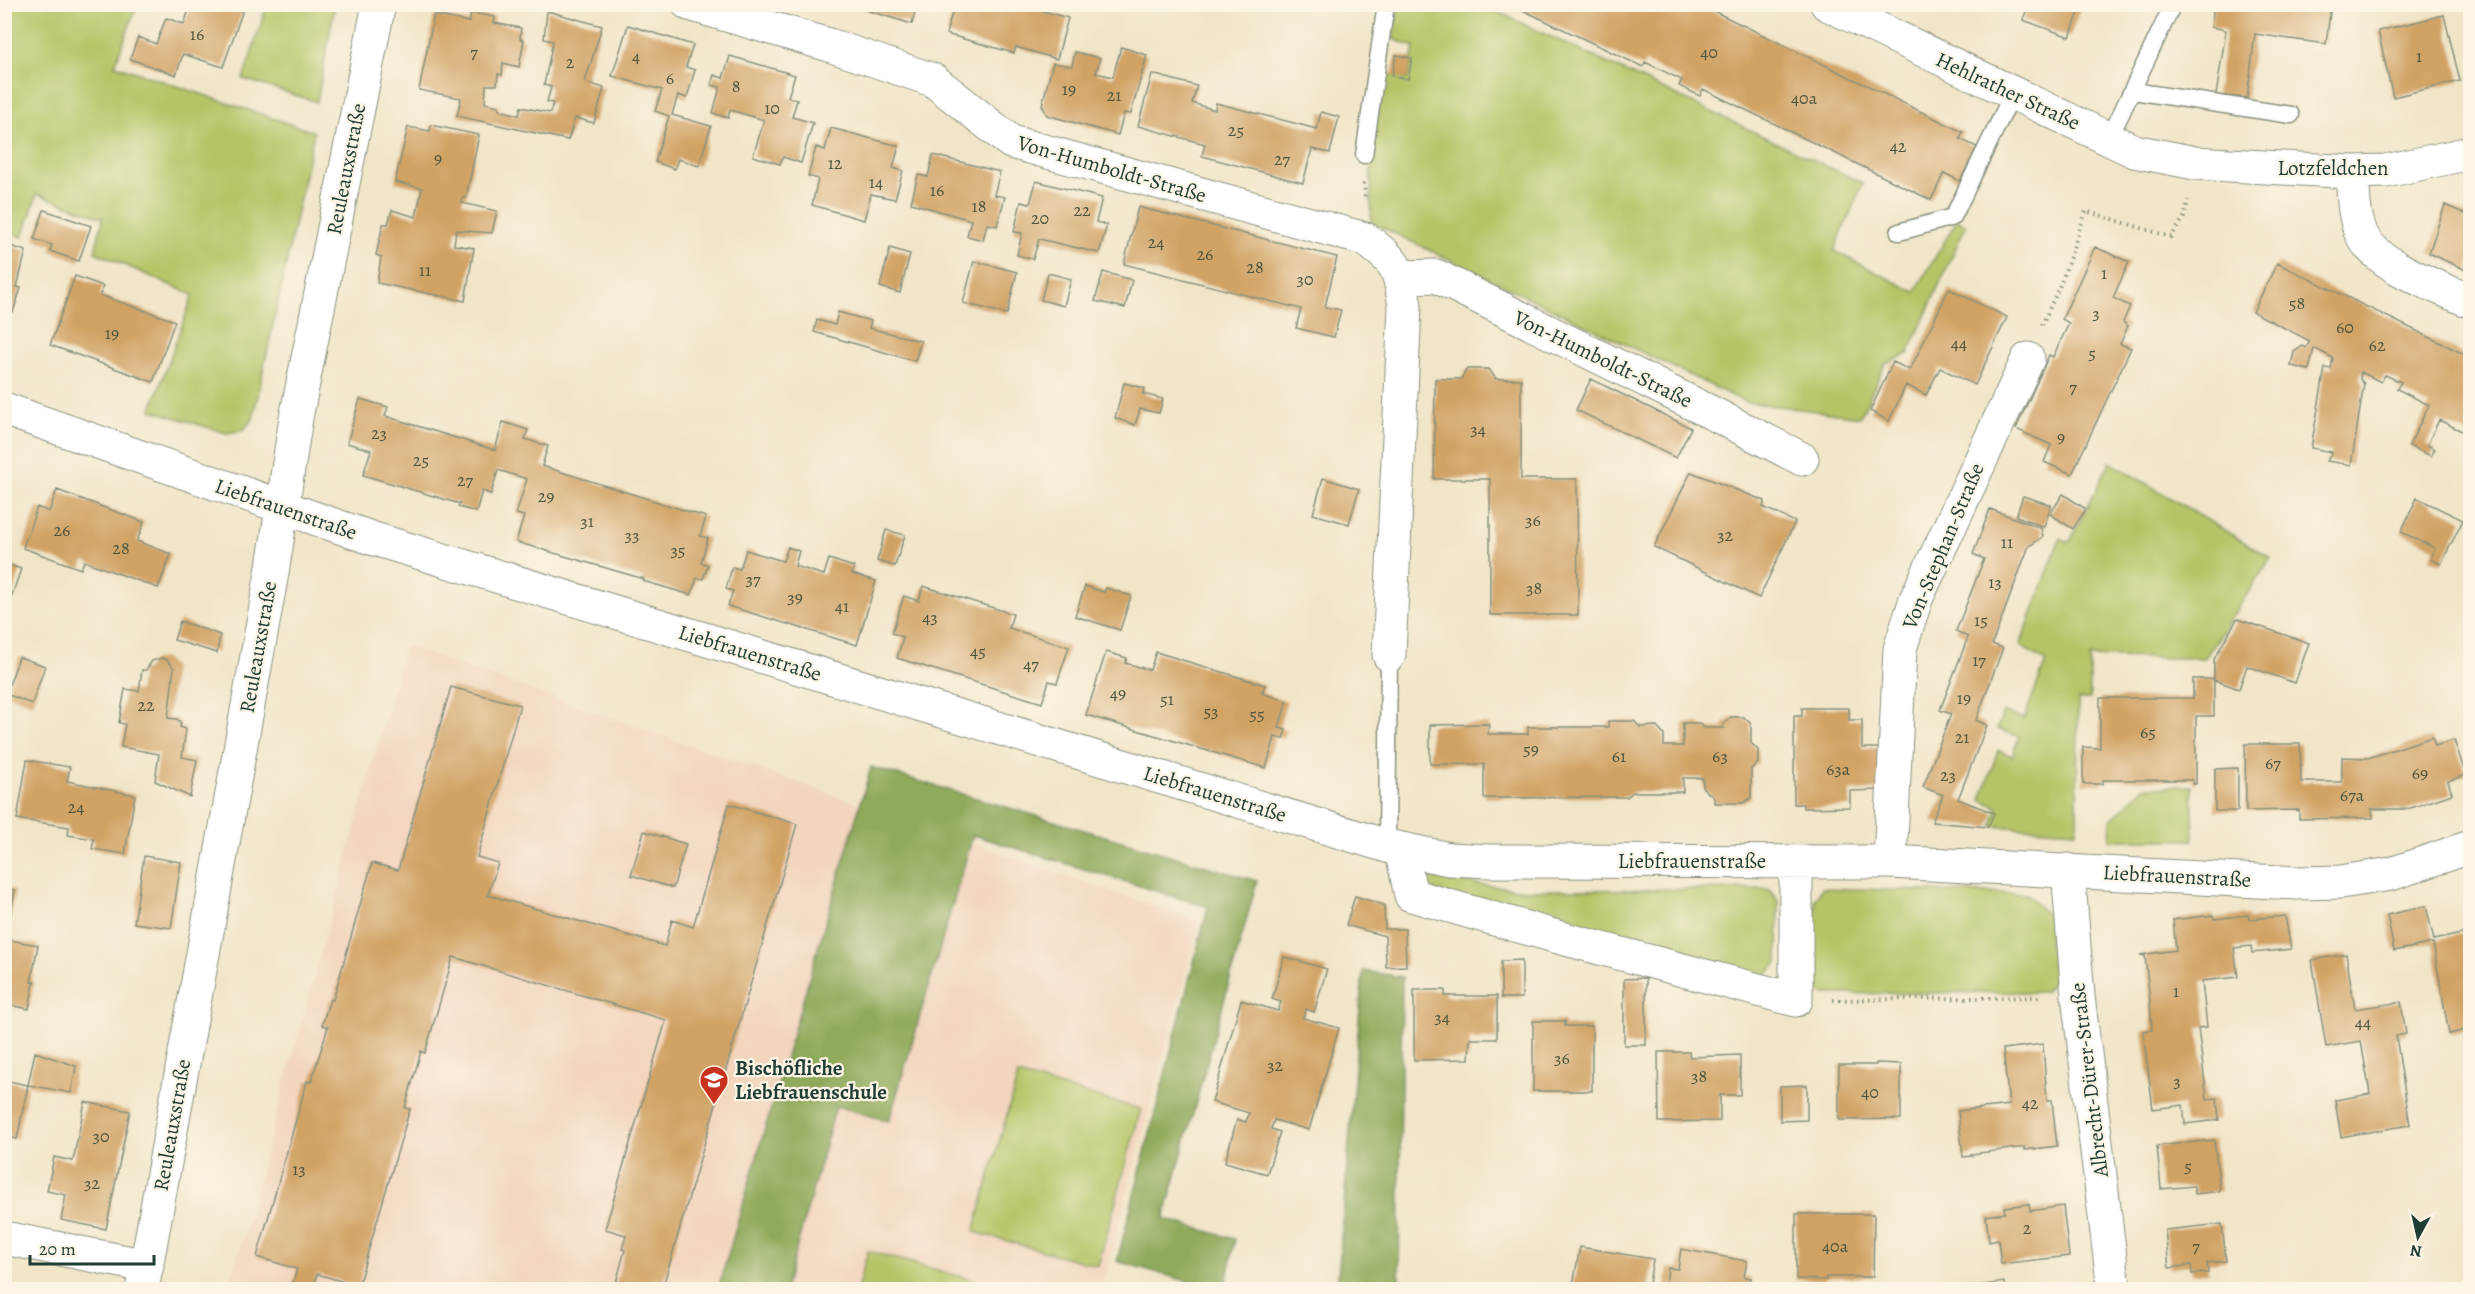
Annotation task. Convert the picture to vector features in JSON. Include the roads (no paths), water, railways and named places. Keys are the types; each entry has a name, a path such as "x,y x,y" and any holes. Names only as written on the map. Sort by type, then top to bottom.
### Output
{"street":[{"name":"Reuleauxstraße","path":"145,1278 296,418 379,4"},
{"name":"Von-Humboldt-Straße","path":"689,4 829,45 933,80 1011,142 1365,239 1388,256 1400,277 1405,306 1389,655"},
{"name":"Hehlrather Straße","path":"1846,9 2134,151 2195,164"},
{"name":"Lotzfeldchen","path":"2195,164 2353,172 2386,171 2470,153"},
{"path":"2353,172 2353,204 2362,235 2387,264 2470,301"},
{"name":"Von-Humboldt-Straße","path":"1400,277 1436,276 1802,459"},
{"name":"Von-Stephan-Straße","path":"1890,862 1900,649 1916,599 2028,359"},
{"name":"Liebfrauenstraße","path":"4,409 371,538 1394,848 1449,859 1890,862 2297,883 2341,882 2391,873 2470,847"},
{"path":"1394,848 1411,895 1554,936 1796,1000 1796,862"},
{"name":"Albrecht-Dürer-Straße","path":"2068,870 2078,996 2114,1290"},
{"path":"4,1238 145,1278"}],"lane":[{"path":"1364,155 1386,4"},
{"path":"2109,139 2173,4"},
{"path":"2133,92 2291,115"},
{"path":"1899,232 1953,217 2013,93"},
{"path":"1389,655 1394,848"}],"place":[{"name":"Bischöfliche Liebfrauenschule","path":"714,1106"}]}
